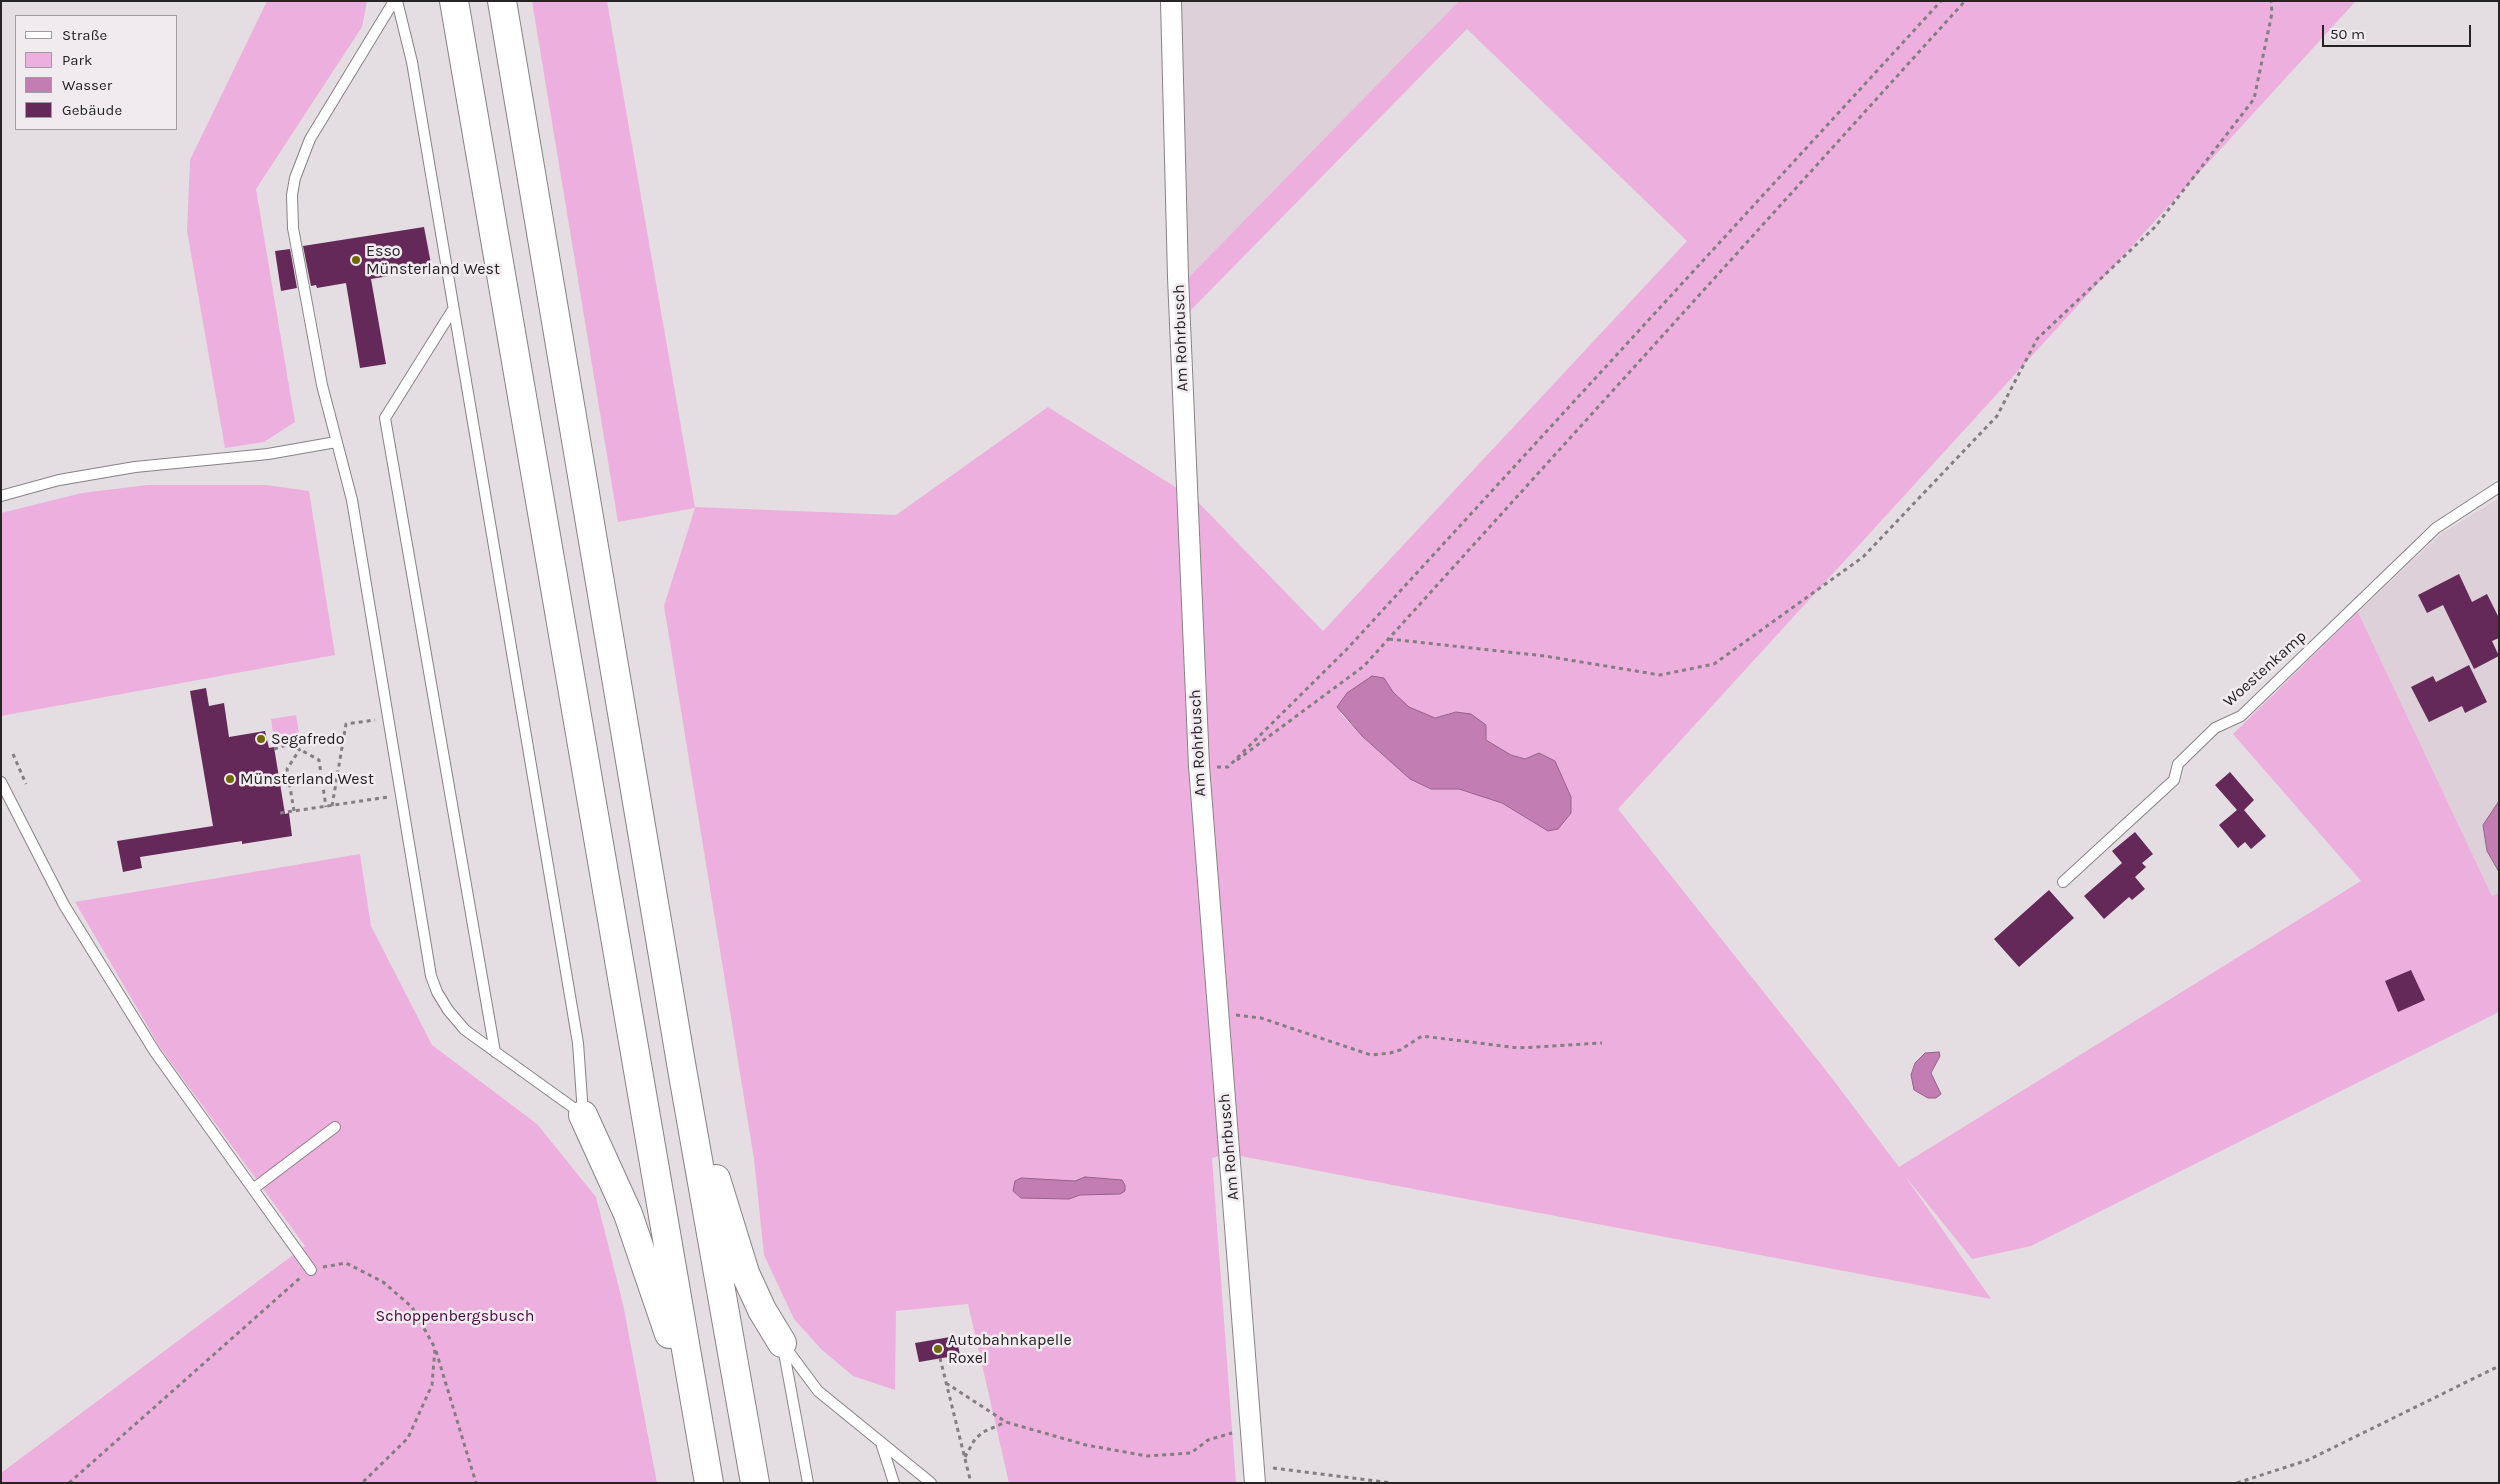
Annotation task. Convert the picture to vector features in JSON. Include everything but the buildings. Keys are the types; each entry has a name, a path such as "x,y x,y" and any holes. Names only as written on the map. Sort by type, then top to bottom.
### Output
{"highway":[{"path":"454,1 709,1483"},
{"path":"502,1 682,1069 755,1483"},
{"path":"682,1069 745,1273 762,1310 782,1343"},
{"path":"583,1115 613,1178 641,1248 700,1432"}],"street":[{"name":"Am Rohrbusch","path":"1171,1 1178,278 1199,766 1254,1474"}],"lane":[{"path":"395,1 412,62 452,311 578,1043 583,1115"},
{"path":"395,1 310,140 299,164 292,195 293,228 322,385 352,500 431,976 437,992 448,1010 465,1030 583,1115"},
{"path":"452,311 385,418 495,1052"},
{"path":"1,496 59,480 135,467 268,454 336,442"},
{"name":"Woestenkamp","path":"2063,882 2174,780 2178,764 2215,728 2241,716 2436,528 2499,487"},
{"path":"1,782 64,905 155,1052 311,1270"},
{"path":"252,1188 335,1127"},
{"path":"782,1343 818,1391 931,1483"},
{"path":"782,1343 808,1483"},
{"path":"882,1445 894,1483"}],"path":[{"path":"1228,767 1348,648 1941,1"},
{"path":"1199,766 1228,767 1364,666 1966,1"},
{"path":"1389,639 1545,656 1660,675 1714,664 1856,563 1997,416 2037,339 2155,227 2254,99 2272,13 2271,1"},
{"path":"332,806 346,724 388,718"},
{"path":"274,750 290,744 319,760 326,807"},
{"path":"294,811 287,769 300,750"},
{"path":"14,754 26,784"},
{"path":"280,813 400,795"},
{"path":"1218,1013 1261,1018 1371,1055 1390,1054 1422,1036 1518,1048 1602,1043"},
{"path":"69,1483 311,1270 346,1263 383,1282 412,1307 435,1348 476,1483"},
{"path":"362,1483 408,1438 432,1385 435,1348"},
{"path":"940,1358 970,1483"},
{"path":"2237,1483 2308,1460 2499,1366"},
{"path":"946,1383 1006,1422 1086,1445 1147,1456 1192,1453 1208,1440 1251,1428"},
{"path":"964,1458 976,1439 983,1432 1006,1422"},
{"path":"1254,1474 1392,1483"}],"shaded area":[{"path":"1180,1 1459,1 1189,277"},
{"path":"2499,498 2499,893 2492,896 2358,612 2441,534"}],"green space":[{"path":"267,1 367,1 362,27 256,189 295,422 264,442 225,448 187,231 190,160"},
{"path":"532,1 607,1 695,507 896,515 1048,407 1196,500 1323,631 1687,241 1467,29 1189,312 1189,277 1459,1 2356,1 1618,809 1828,1073 1899,1167 2361,881 2233,734 2358,612 2492,896 2499,893 2499,1012 2031,1246 1972,1259 1905,1176 1991,1299 1230,1154 1212,1158 1236,1483 1009,1483 968,1304 896,1311 895,1390 853,1376 821,1349 794,1319 764,1255 754,1159 664,606 695,508 618,522","holes":["1384,678 1393,692 1409,707 1435,718 1456,712 1486,740 1511,755 1525,759 1539,753 1555,761 1570,797 1548,831 1502,803 1459,789 1431,789 1410,779 1362,736 1340,713"]},
{"path":"147,485 266,485 309,491 335,655 1,716 1,513 82,493"},
{"path":"296,715 300,740 298,743 292,740 275,746 271,719"},
{"name":"Schoppenbergsbusch","path":"360,854 371,926 432,1045 537,1124 596,1197 623,1304 657,1483 1,1483 1,1473 305,1246 161,1049 75,902"}],"water":[{"path":"1372,676 1384,678 1393,692 1409,707 1435,718 1456,712 1471,714 1486,725 1486,740 1511,755 1525,759 1539,753 1555,761 1571,797 1571,813 1558,829 1548,831 1502,803 1459,789 1431,789 1410,779 1362,736 1337,707 1347,693"},
{"path":"2499,801 2499,872 2487,851 2483,825"},
{"path":"1939,1052 1940,1056 1931,1073 1941,1094 1936,1098 1928,1098 1914,1090 1911,1075 1915,1063 1925,1053"},
{"path":"1085,1177 1122,1180 1125,1185 1125,1191 1120,1194 1080,1195 1069,1199 1021,1198 1013,1191 1015,1181 1021,1178 1075,1181"}],"place":[{"name":"Esso Münsterland West","path":"356,260"},
{"name":"Segafredo","path":"261,739"},
{"name":"Münsterland West","path":"230,779"},
{"name":"Autobahnkapelle Roxel","path":"938,1349"}]}
